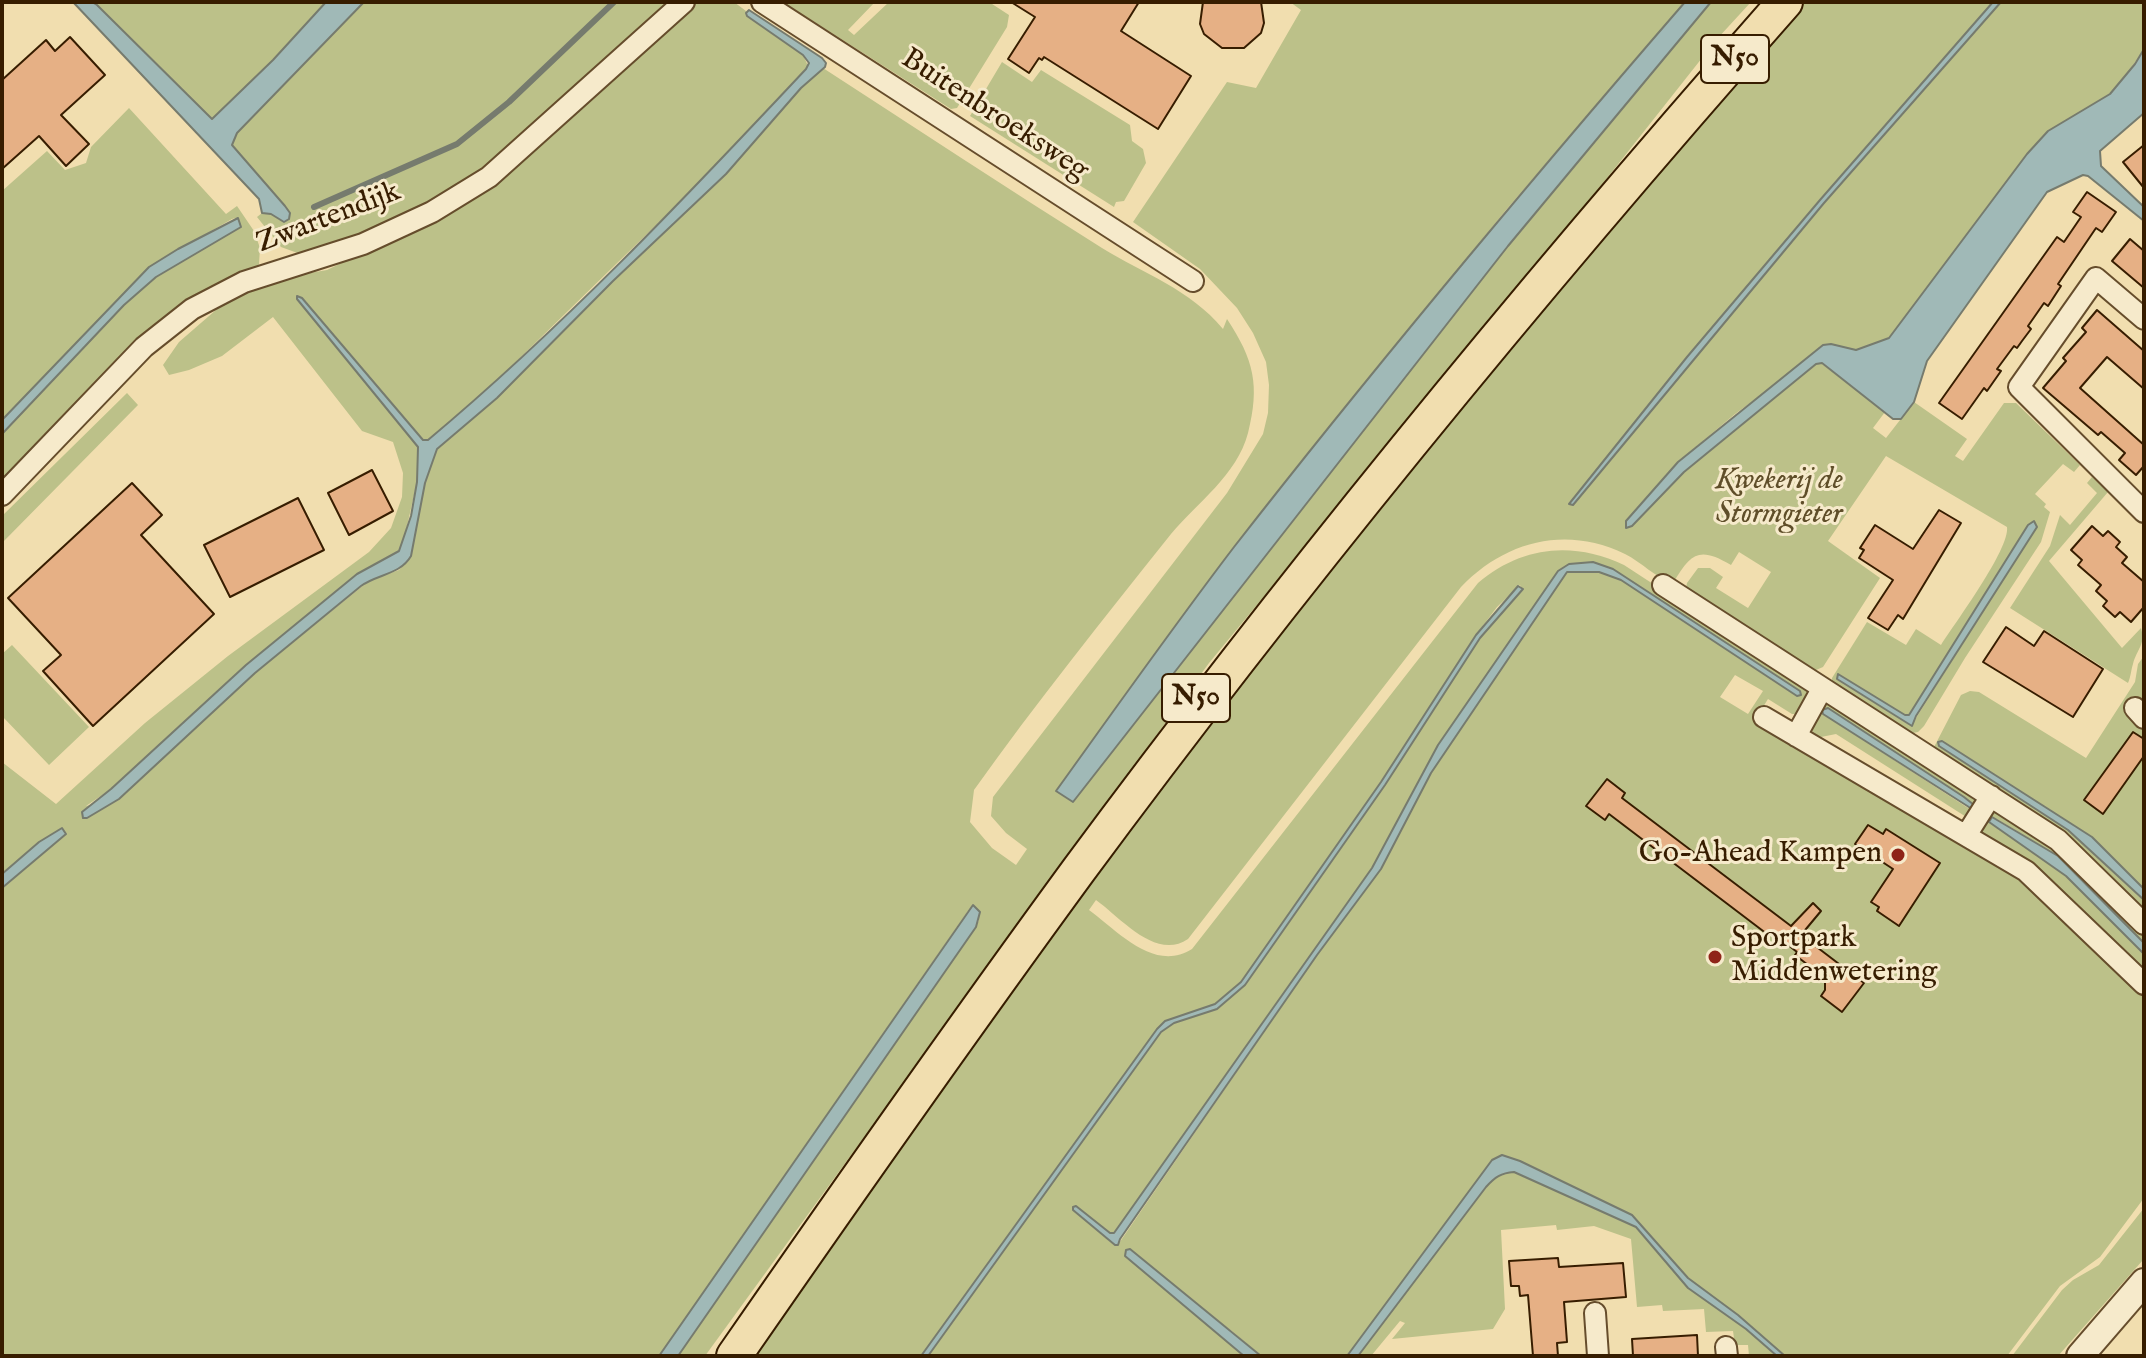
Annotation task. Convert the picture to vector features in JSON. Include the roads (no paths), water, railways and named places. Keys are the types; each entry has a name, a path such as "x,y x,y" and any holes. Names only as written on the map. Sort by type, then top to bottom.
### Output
{"highway":[{"name":"N50","path":"721,1356 919,1070 1060,875 1225,660 1458,368 1617,176 1768,2"},
{"name":"N50","path":"734,1356 928,1078 1080,869 1245,653 1418,434 1586,232 1785,2"}],"street":[{"name":"Zwartendijk","path":"2,495 144,347 192,309 244,282 363,244 443,205 489,177 684,2"},
{"name":"Buitenbroeksweg","path":"762,2 1193,281"},
{"path":"2142,504 2019,387 2096,278 2144,319"},
{"path":"1663,585 1991,796 2077,856 2144,924"},
{"path":"1796,736 1822,689"},
{"path":"1764,717 2026,871 2144,984"},
{"path":"1967,834 1991,796"},
{"path":"2080,1356 2144,1282"},
{"path":"1595,1313 1598,1356"}],"water":[{"path":"73,2 97,5 212,119 273,60 326,2 364,2 237,133 232,145 285,206 290,213 289,219 284,222 271,214 262,213 259,199"},
{"path":"1685,2 1711,2 1508,246 1073,802 1056,791 1234,547 1344,408"},
{"path":"1993,2 2001,2 1824,203 1573,505 1569,504 1687,357"},
{"path":"749,10 822,58 825,67 801,88 726,174 613,281 497,398 437,449 425,483 411,556 406,562 395,571 361,586 255,673 119,799 83,818 82,812 246,665 357,574 399,551 411,516 417,482 418,447 297,296 302,298 423,440 428,440 575,307 806,69 809,63 803,55 747,16"},
{"path":"2144,49 2144,113 2100,151 2101,166 2144,207 2144,221 2088,176 2083,175 2047,192 1927,361 1914,402 1901,419 1893,419 1822,363 1816,364 1684,472 1632,526 1626,528 1626,521 1678,462 1823,345 1856,350 1889,338 2027,154 2048,131 2110,94"},
{"path":"238,218 241,227 156,277 124,305 2,434 2,420 149,267"},
{"path":"2034,521 2037,527 1912,726 1837,679 1838,674 1909,715 2028,525"},
{"path":"1593,562 1613,569 1800,691 1801,695 1797,696 1621,580 1599,572 1567,572 1431,773 1381,869 1317,955 1118,1245 1115,1245 1073,1207 1076,1206 1114,1233 1372,868 1438,745 1558,571 1569,564"},
{"path":"1518,586 1523,589 1480,638 1385,785 1245,985 1217,1009 1174,1023 1161,1032 928,1356 921,1356 1157,1029 1165,1021 1215,1004 1241,982 1381,782 1476,635"},
{"path":"1828,708 1964,797 1974,805 1972,809 1823,714 1822,710"},
{"path":"1942,741 2092,837 2144,889 2144,900 2068,830 1939,746 1938,742"},
{"path":"1992,817 2058,856 2144,943 2144,954 2066,876 1989,822"},
{"path":"62,828 66,834 2,888 2,874 39,842"},
{"path":"973,905 980,912 976,927 678,1356 659,1356"},
{"path":"1502,1155 1632,1215 1688,1278 1738,1315 1785,1356 1777,1356 1746,1329 1688,1288 1636,1227 1514,1172 1498,1176 1486,1187 1358,1356 1347,1356 1492,1160"},
{"path":"1130,1249 1261,1356 1244,1356 1125,1256 1126,1250"}],"waterway":[{"path":"314,207 457,144 509,102 614,2"}],"place":[{"name":"Go-Ahead Kampen","path":"1898,855"},
{"name":"Sportpark Middenwetering","path":"1715,957"}],"park label":[{"name":"Kwekerij de Stormgieter","path":"1779,499"}]}
